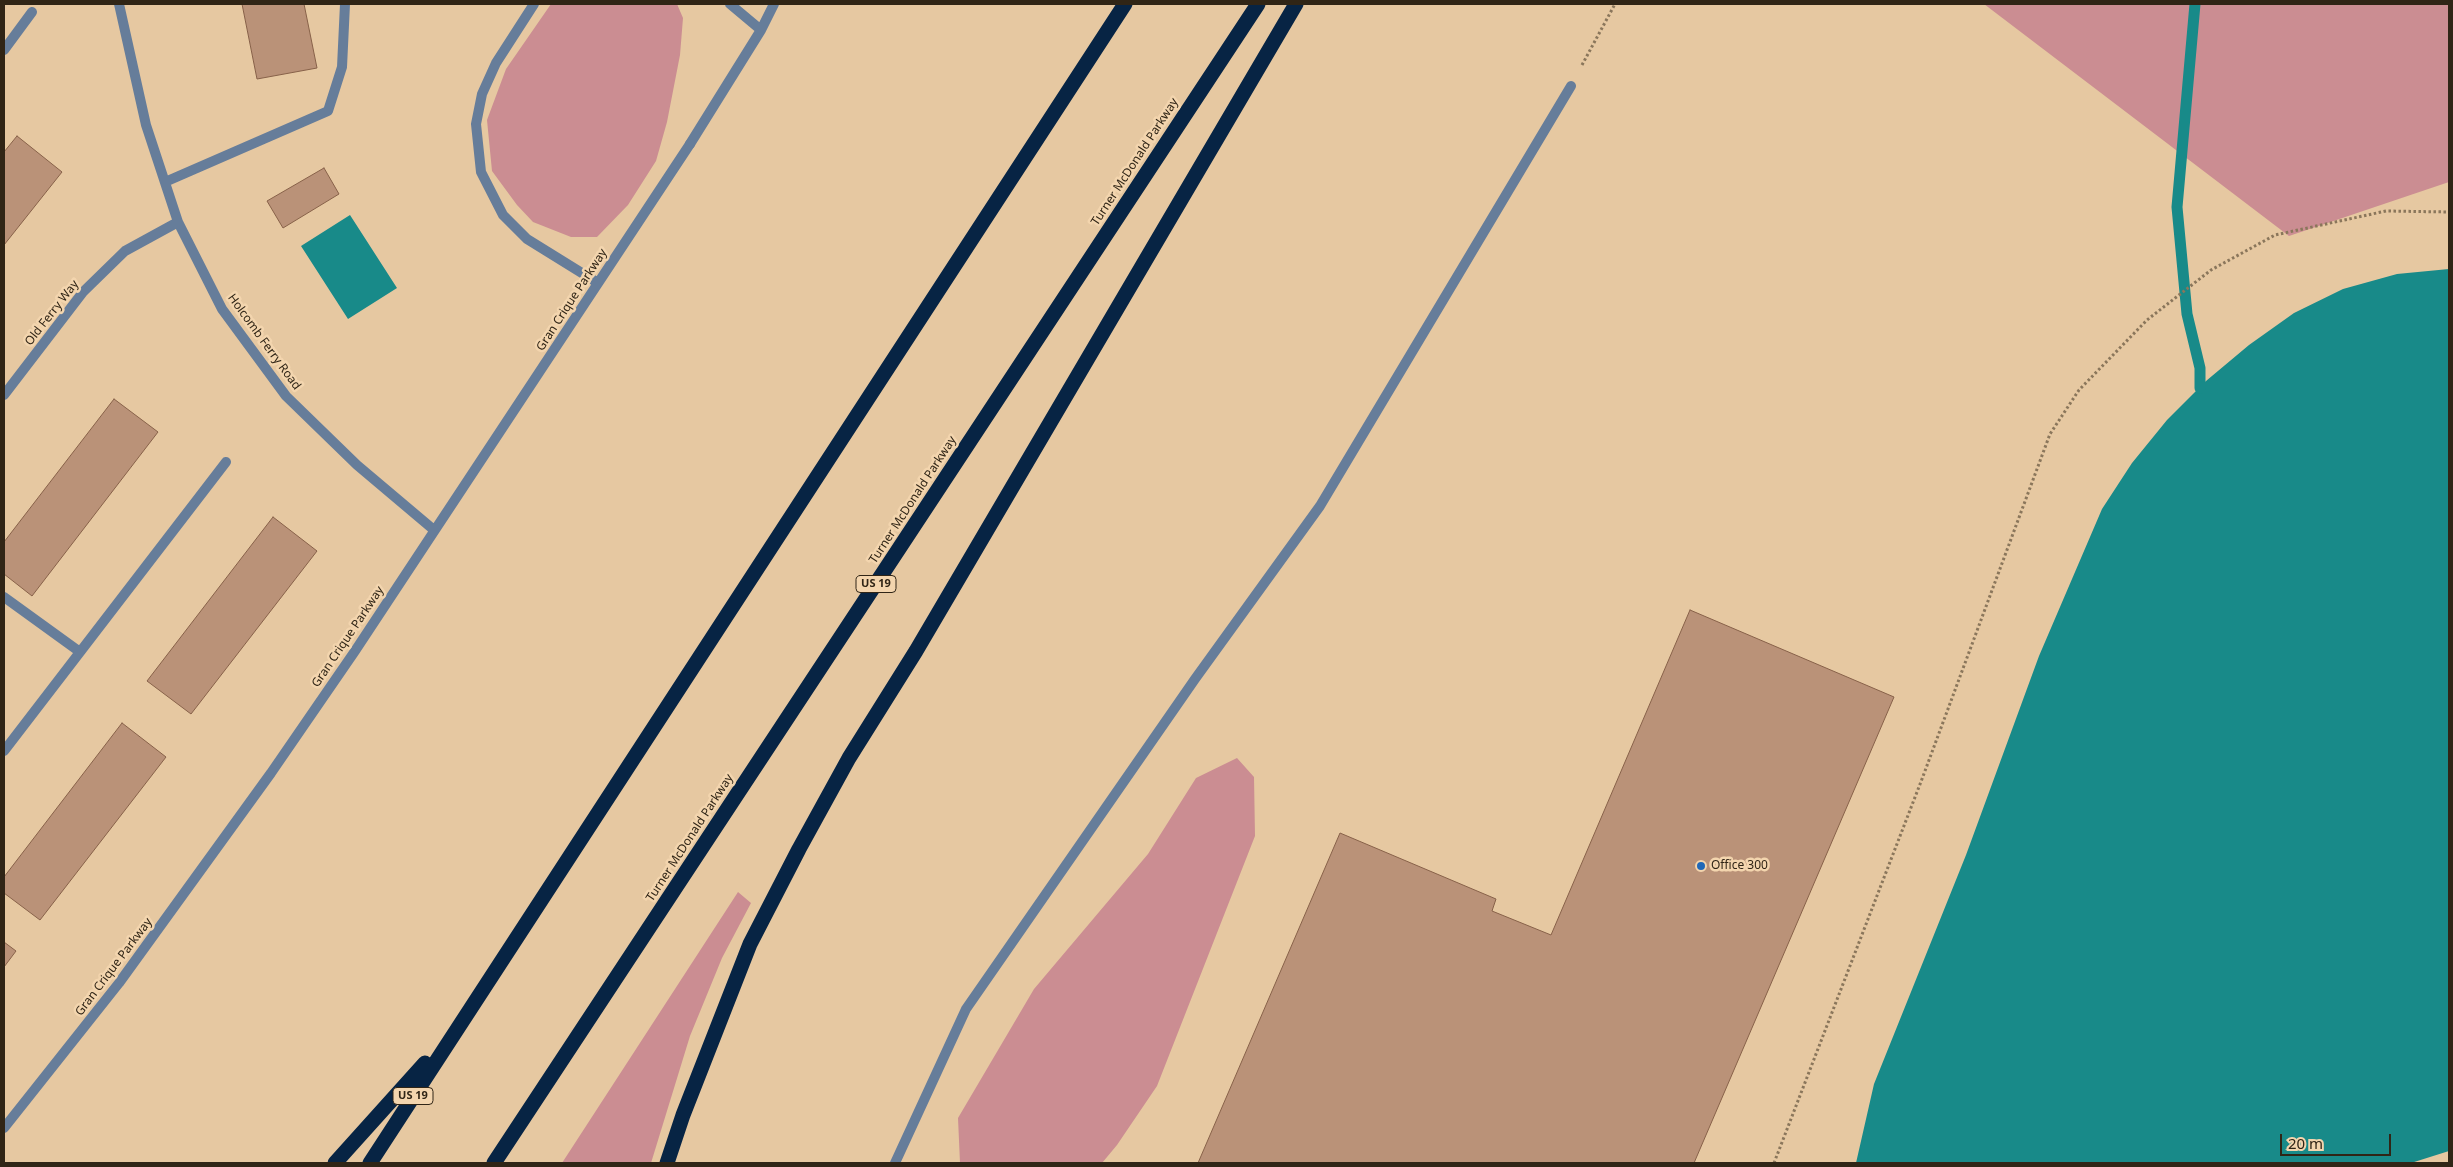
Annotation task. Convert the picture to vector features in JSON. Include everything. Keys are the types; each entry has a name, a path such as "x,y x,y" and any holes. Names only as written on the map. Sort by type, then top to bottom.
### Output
{"highway":[{"name":"US 19","path":"370,1163 456,1028 1125,4"},
{"name":"Turner McDonald Parkway","path":"494,1163 1258,4"},
{"path":"667,1163 707,1051 750,944 799,849 850,758 916,651 1296,4"},
{"path":"335,1163 456,1028"}],"street":[{"name":"Holcomb Ferry Road","path":"120,4 146,125 178,222 222,309 286,396 357,465 434,530"},
{"path":"165,182 328,111 342,67 345,4"},
{"path":"534,4 496,63 482,94 476,124 481,172 503,215 527,239 598,283"},
{"path":"730,4 761,30"},
{"name":"Gran Crique Parkway","path":"4,1128 119,983 259,789 355,651 690,144 761,30 774,4"},
{"path":"4,50 32,12"},
{"path":"896,1163 966,1008 1196,679 1320,506 1571,86"},
{"name":"Old Ferry Way","path":"4,395 83,292 125,251 178,222"},
{"path":"4,751 226,462"},
{"path":"4,597 80,652"}],"path":[{"path":"1571,86 1615,4"},
{"path":"1774,1163 1919,788 2050,434 2078,390 2154,314 2211,270 2275,235 2386,211 2449,212"}],"shaded area":[{"path":"551,4 677,4 683,18 680,55 667,122 656,161 628,205 597,237 571,237 533,222 517,205 492,171 487,120 506,69"},
{"path":"1984,4 2449,4 2449,182 2289,236"},
{"path":"1237,758 1254,777 1255,836 1157,1086 1117,1145 1102,1163 960,1163 958,1118 1034,989 1148,854 1196,778"},
{"path":"738,892 751,903 722,958 690,1036 651,1163 562,1163"}],"water":[{"path":"350,215 397,288 348,319 301,246"},
{"path":"2449,269 2449,1151 2411,1163 1856,1163 1874,1084 1966,855 2039,656 2102,509 2132,463 2167,420 2206,381 2249,345 2294,313 2343,289 2397,274"}],"building":[{"path":"242,4 304,4 317,68 257,79"},
{"path":"17,136 62,172 4,245 4,152"},
{"path":"324,168 339,194 283,228 267,201"},
{"path":"114,399 158,432 32,596 4,574 4,542"},
{"path":"273,517 317,551 191,714 147,681"},
{"name":"Office 300","path":"1690,610 1894,697 1694,1163 1198,1163 1340,833 1496,899 1492,911 1551,935"},
{"path":"122,723 166,757 40,920 4,893 4,877"},
{"path":"4,942 16,951 4,967"}],"waterway":[{"path":"2195,4 2177,207 2187,314 2200,368 2200,388"}],"place":[{"name":"Office 300","path":"1701,866"}]}
